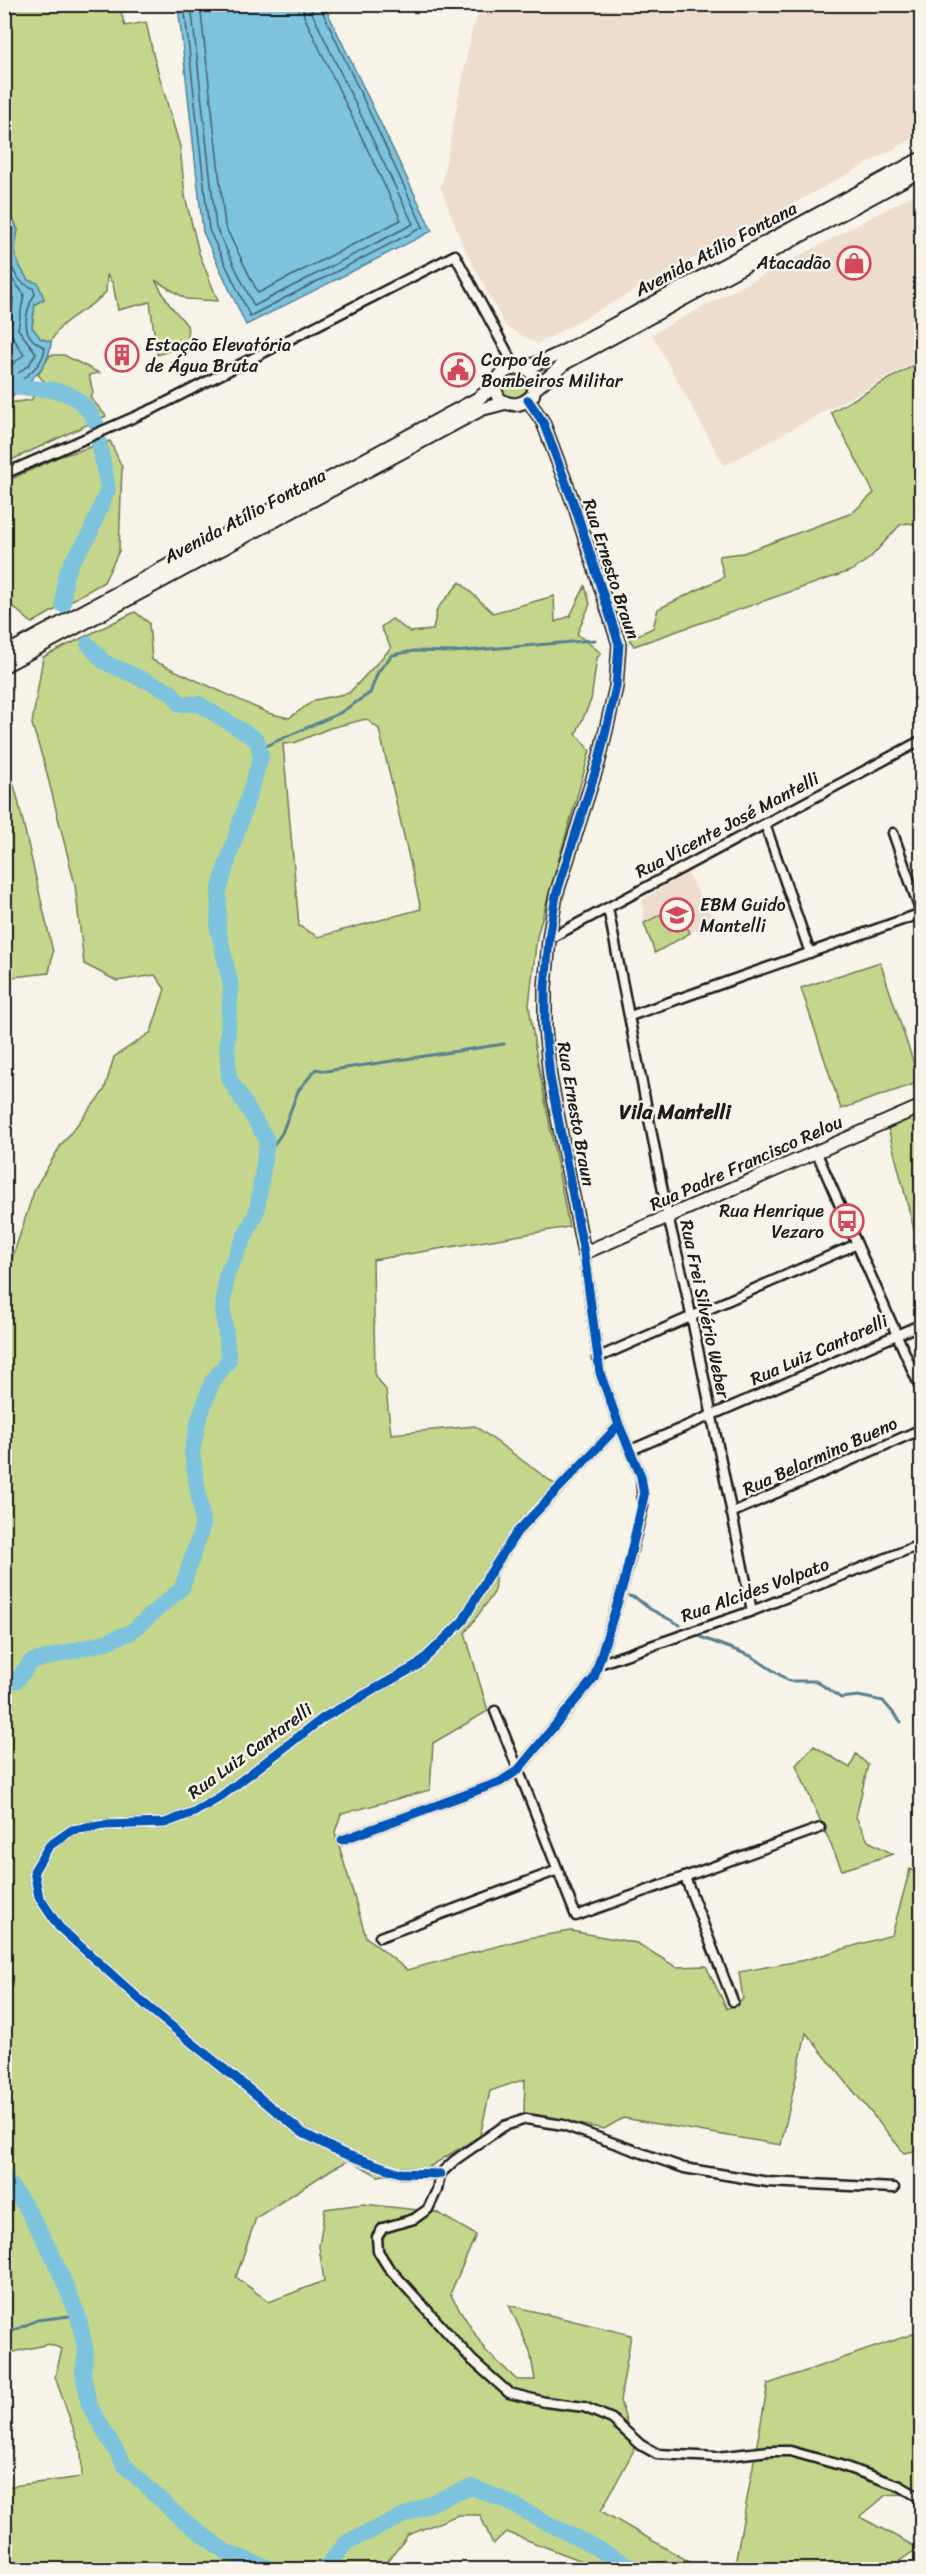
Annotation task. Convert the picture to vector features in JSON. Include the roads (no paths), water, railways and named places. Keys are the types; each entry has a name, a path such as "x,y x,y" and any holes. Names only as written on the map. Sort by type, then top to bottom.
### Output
{"main road":[{"name":"Avenida Atílio Fontana","path":"521,367 561,353 921,158"},
{"name":"Avenida Atílio Fontana","path":"536,388 565,363 921,170"},
{"path":"521,367 536,379 536,388 528,400 520,404 505,403 499,399 494,387 503,372 521,367"},
{"name":"Avenida Atílio Fontana","path":"4,654 477,399 494,387"},
{"name":"Rua Ernesto Braun","path":"528,400 543,422 576,510 618,636 620,654 616,687 599,760 556,895 545,988 545,1029 550,1077 584,1253"},
{"name":"Avenida Atílio Fontana","path":"4,666 482,409 505,403"},
{"name":"Rua Padre Francisco Relou","path":"584,1253 921,1106"}],"street":[{"path":"4,474 155,408 455,255 521,367"},
{"name":"Rua Vicente José Mantelli","path":"549,939 921,740"},
{"path":"765,824 810,953"},
{"path":"630,1016 921,915 893,832"},
{"name":"Rua Frei Silvério Weber","path":"608,908 668,1217 752,1611"},
{"path":"816,1151 921,1392"},
{"path":"597,1358 857,1244"},
{"name":"Rua Ernesto Braun","path":"518,1770 594,1678 624,1582 643,1506 642,1476 619,1425 600,1373 584,1253"},
{"name":"Rua Luiz Cantarelli","path":"631,1450 921,1324"},
{"name":"Rua Luiz Cantarelli","path":"440,2174 400,2173 342,2153 303,2133 148,2007 59,1927 39,1897 34,1871 49,1846 72,1830 105,1825 165,1823 194,1812 220,1797 323,1718 418,1665 463,1621 517,1532 619,1425"},
{"name":"Rua Belarmino Bueno","path":"731,1513 921,1429"},
{"name":"Rua Alcides Volpato","path":"599,1664 752,1611 921,1544"},
{"path":"495,1711 576,1916 820,1828"},
{"path":"342,1839 500,1782 518,1770"},
{"path":"380,1937 558,1870"},
{"path":"685,1877 733,2001"},
{"path":"894,2188 768,2182 684,2168 562,2125 526,2119 504,2126 454,2160 440,2174 437,2190 428,2209 414,2219 383,2228 376,2237 378,2252 388,2267 472,2360 509,2393 545,2402 584,2407 612,2419 641,2445 657,2454 717,2457 790,2451 840,2465 900,2486 921,2499"}],"water":[{"path":"178,5 324,5 432,231 246,325 203,232"},
{"path":"5,211 11,214 18,230 15,251 20,267 28,280 38,283 44,299 35,304 32,327 40,338 51,342 50,352 41,369 5,402"}],"waterway":[{"path":"4,369 20,388 55,390 73,397 89,411 96,423"},
{"path":"63,605 65,577 72,561 88,538 108,489 99,442"},
{"path":"261,748 340,713 370,693 378,672 392,655 414,651 453,652 595,640"},
{"path":"4,1682 17,1680 31,1662 106,1642 131,1632 182,1588 203,1525 192,1452 198,1422 212,1382 229,1360 223,1311 226,1276 257,1211 267,1140 229,1078 227,1045 231,986 218,929 219,892 261,757 257,740 199,704 180,704 171,692 104,662 88,644"},
{"path":"265,1157 282,1133 298,1091 316,1069 326,1071 504,1044"},
{"path":"629,1596 680,1625"},
{"path":"696,1633 703,1638 751,1656 789,1681 816,1681 841,1698 858,1696 883,1701 901,1722"},
{"path":"4,2177 26,2207 51,2252 78,2315 86,2352 83,2372 89,2405 125,2466 179,2517 226,2552 274,2570"},
{"path":"4,2335 37,2320 78,2315"},
{"path":"323,2570 347,2542 440,2499 472,2487 502,2499 638,2570"}],"place":[{"name":"Atacadão","path":"854,263"},
{"name":"Estação Elevatória de Água Bruta","path":"122,355"},
{"name":"Corpo de Bombeiros Militar","path":"458,370"},
{"name":"EBM Guido Mantelli","path":"677,915"},
{"name":"Rua Henrique Vezaro","path":"847,1221"}],"district":[{"name":"Vila Mantelli","path":"675,1112"}]}
